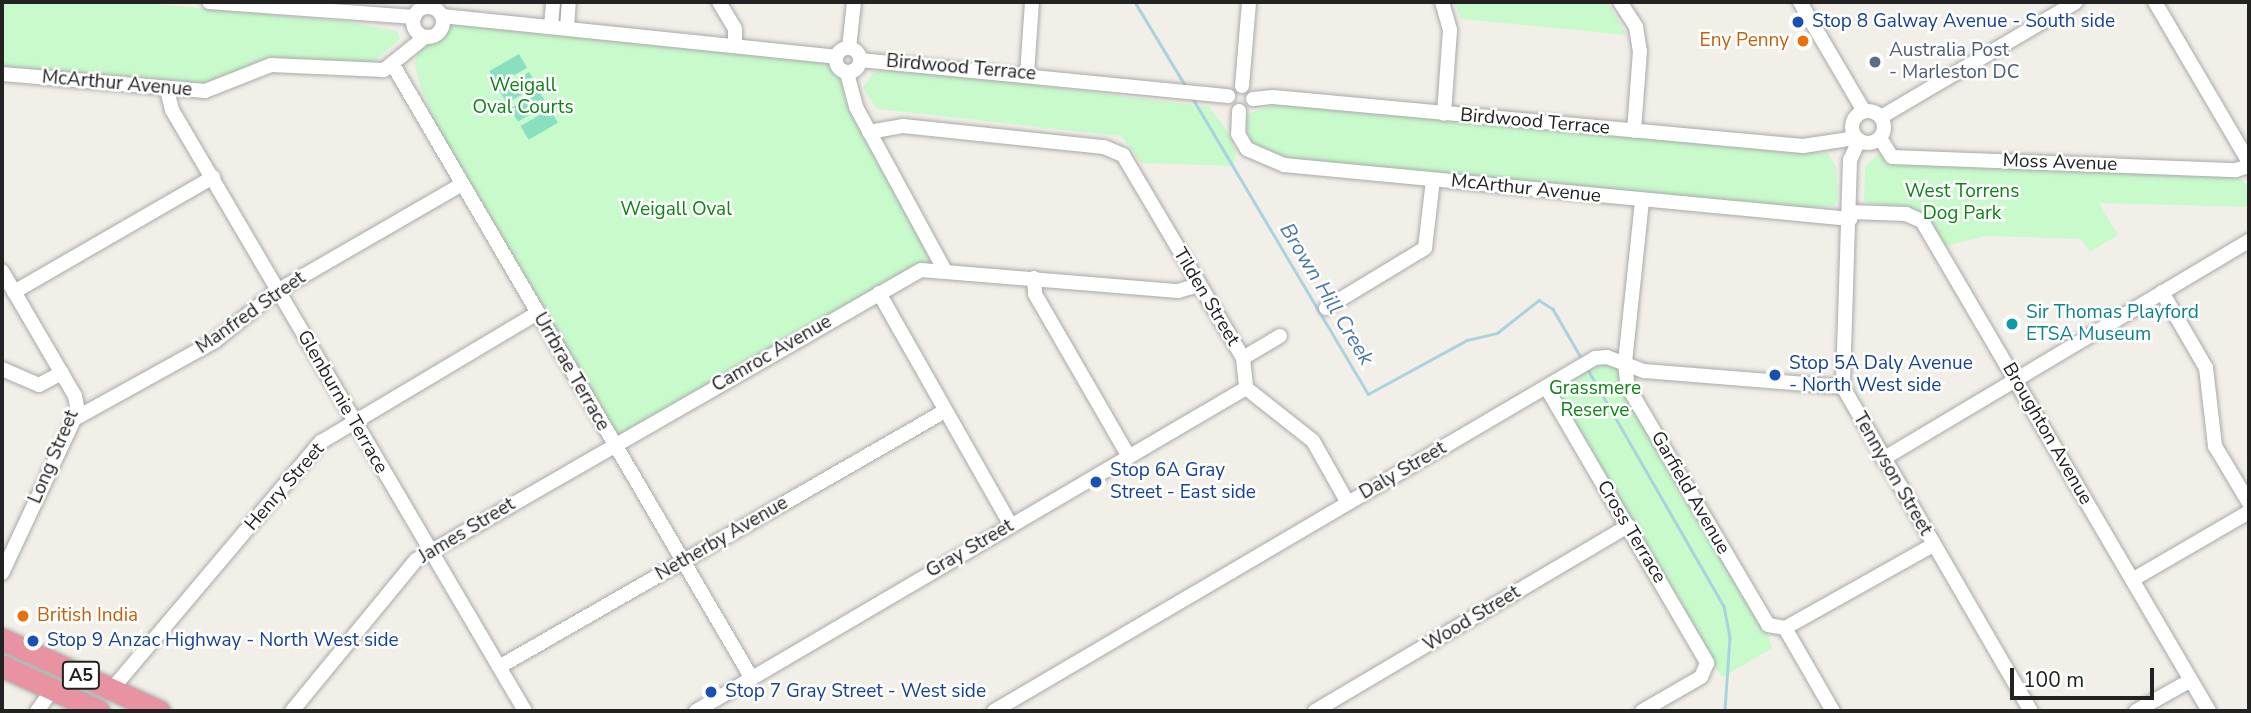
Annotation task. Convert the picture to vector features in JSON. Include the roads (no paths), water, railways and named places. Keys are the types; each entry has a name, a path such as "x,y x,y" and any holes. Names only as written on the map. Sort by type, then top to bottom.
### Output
{"highway":[{"name":"A5","path":"2,639 159,711"},
{"name":"A5","path":"2,666 99,711"}],"street":[{"path":"209,2 279,5 346,15 470,19 551,26 835,57 849,48"},
{"path":"551,26 553,2"},
{"path":"567,28 569,2"},
{"path":"719,2 735,29 735,44"},
{"path":"847,73 857,68 860,60 849,48 854,2"},
{"path":"1027,74 1032,2"},
{"path":"1242,86 1228,96 1238,111 1247,110 1254,99 1242,86 1249,2"},
{"path":"1442,2 1450,30 1444,114"},
{"path":"1620,2 1636,27 1640,51 1634,131"},
{"path":"1800,2 1864,111 1863,137 1850,216"},
{"path":"1864,111 1881,117 2076,2"},
{"path":"2155,2 2249,164"},
{"path":"393,65 425,17"},
{"path":"835,57 838,68 847,73 856,107 938,268 1178,291 1196,286"},
{"name":"Birdwood Terrace","path":"860,60 1027,74 1228,96"},
{"name":"McArthur Avenue","path":"2,74 167,90 205,91 271,65 370,72 393,65"},
{"name":"Urrbrae Terrace","path":"393,65 751,677"},
{"name":"Glenburnie Terrace","path":"167,90 172,110 429,552 525,711"},
{"name":"Birdwood Terrace","path":"1254,99 1273,97 1816,146 1863,137"},
{"name":"McArthur Avenue","path":"1238,111 1242,141 1267,160 1642,201 1850,216"},
{"path":"1843,387 1850,216 1849,172 1863,137 1884,128 1881,117"},
{"name":"Tilden Street","path":"869,132 888,125 1115,149 1134,172 1196,286 1243,358 1246,388"},
{"name":"Moss Avenue","path":"1863,137 1892,156 2236,170 2249,164"},
{"path":"1816,146 1841,157 1849,172"},
{"path":"14,292 213,177"},
{"path":"1326,308 1425,248 1433,180"},
{"name":"Manfred Street","path":"76,418 215,341 277,291 462,184"},
{"name":"Garfield Avenue","path":"1642,201 1625,364 1628,387 1761,615 1774,629 1785,628 1833,711"},
{"name":"Broughton Avenue","path":"1850,216 1906,214 1922,221 2210,711"},
{"path":"1883,459 2017,382 2249,241"},
{"name":"Camroc Avenue","path":"614,445 879,293 938,268"},
{"name":"Long Street","path":"2,271 78,403 76,418 2,573"},
{"path":"1034,278 1035,294 1128,454"},
{"path":"2162,292 2206,368 2215,446 2249,502"},
{"path":"879,293 1011,525"},
{"name":"Henry Street","path":"112,689 321,442 536,313"},
{"path":"1243,358 1280,336"},
{"name":"Daly Street","path":"994,711 1595,358 1644,371 1843,387"},
{"path":"2,369 39,385 62,373"},
{"name":"Cross Terrace","path":"1546,387 1707,663 1701,677 1649,710"},
{"name":"Tennyson Street","path":"1843,387 2031,711"},
{"path":"1246,388 1313,441 1348,503"},
{"name":"Gray Street","path":"704,709 751,677 1128,454 1246,388"},
{"name":"Netherby Avenue","path":"499,667 945,411"},
{"name":"James Street","path":"292,711 416,560 614,445"},
{"path":"2132,580 2249,512"},
{"name":"Wood Street","path":"1315,711 1628,526"},
{"path":"1785,628 1933,545"},
{"path":"2136,711 2191,680"},
{"path":"37,711 52,690"}],"waterway":[{"name":"Brown Hill Creek","path":"1135,2 1185,85"},
{"name":"Brown Hill Creek","path":"1192,97 1368,394 1467,340 1497,333 1539,300 1553,309 1582,359"},
{"name":"Brown Hill Creek","path":"1587,368 1724,606 1730,637 1725,711"}],"place":[{"name":"Stop 8 Galway Avenue - South side","path":"1798,22"},
{"name":"Eny Penny","path":"1803,41"},
{"name":"Australia Post - Marleston DC","path":"1875,62"},
{"name":"Sir Thomas Playford ETSA Museum","path":"2012,324"},
{"name":"Stop 5A Daly Avenue - North West side","path":"1775,375"},
{"name":"Stop 6A Gray Street - East side","path":"1096,482"},
{"name":"British India","path":"23,616"},
{"name":"Stop 9 Anzac Highway - North West side","path":"33,641"},
{"name":"Stop 7 Gray Street - West side","path":"711,692"}],"park label":[{"name":"Weigall Oval Courts","path":"523,97"},
{"name":"West Torrens Dog Park","path":"1962,203"},
{"name":"Weigall Oval","path":"676,210"},
{"name":"Grassmere Reserve","path":"1595,400"}]}
